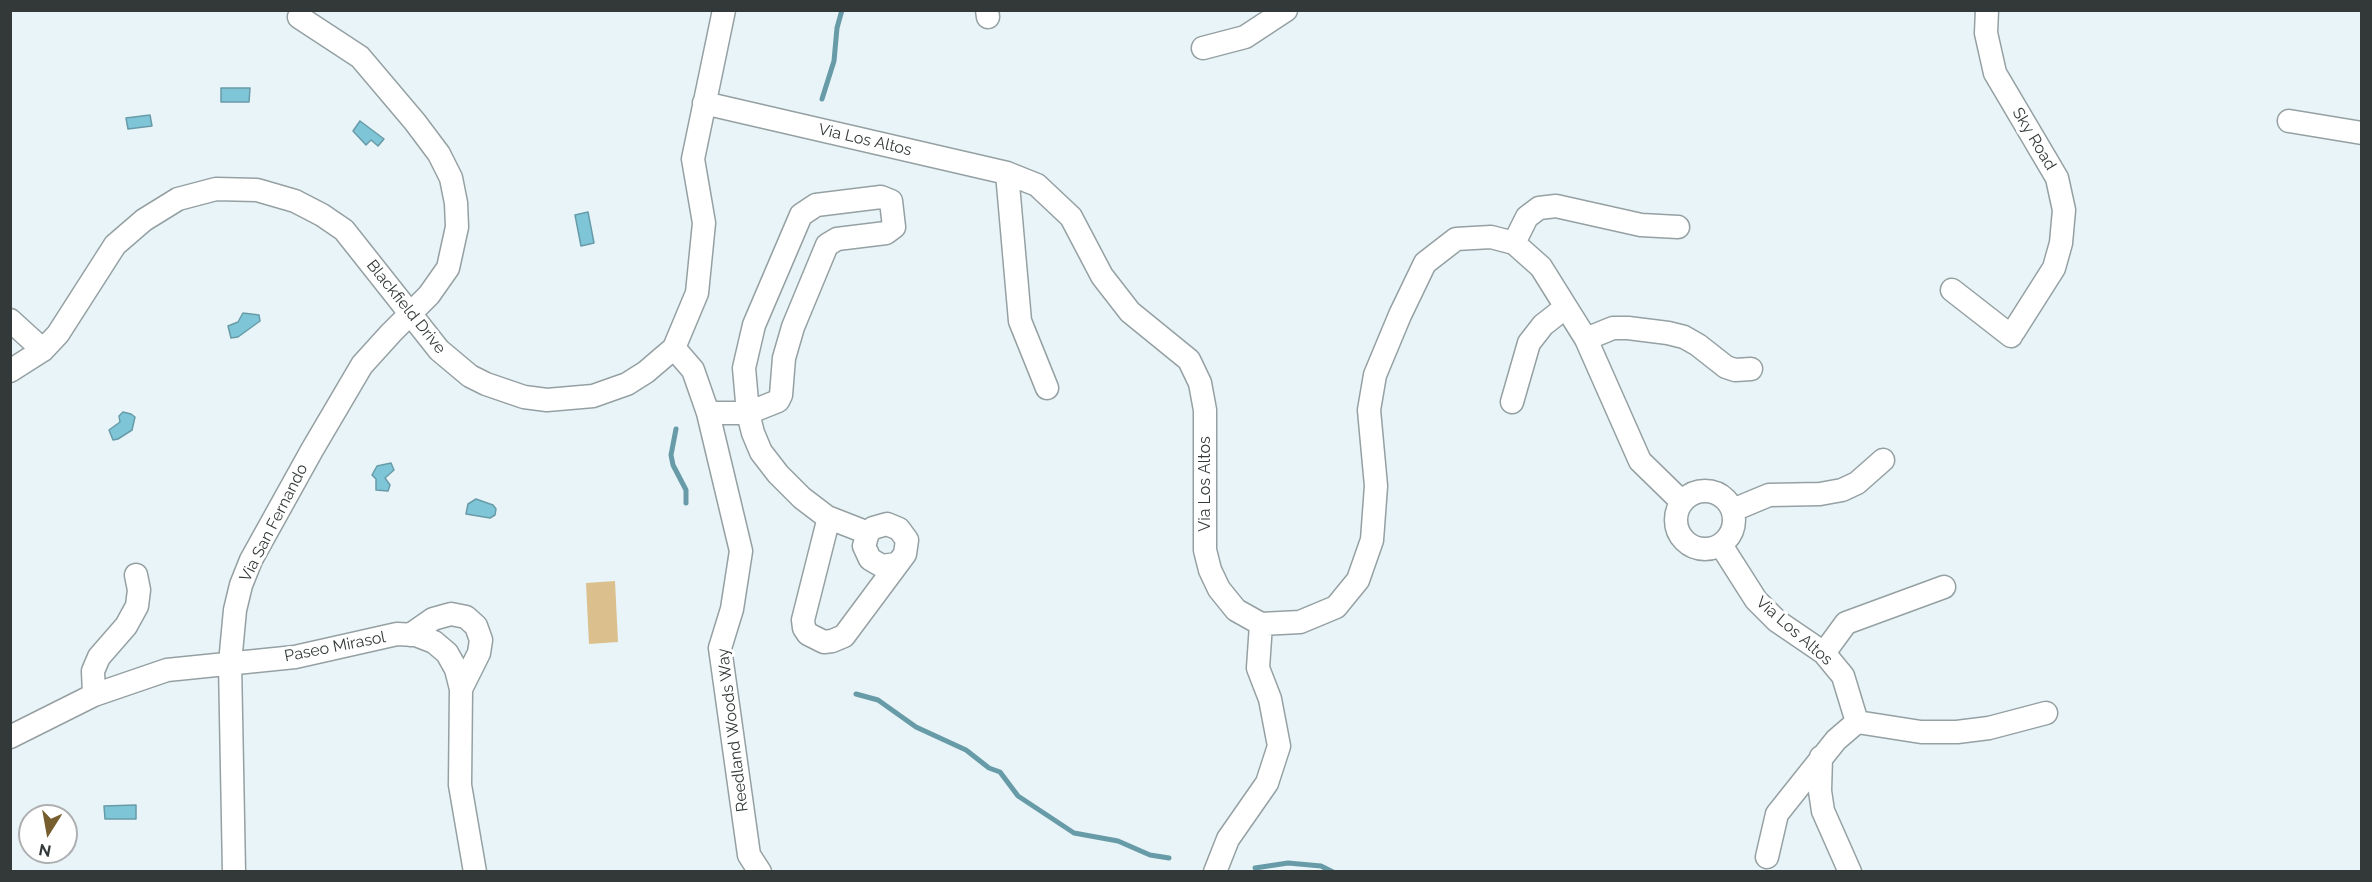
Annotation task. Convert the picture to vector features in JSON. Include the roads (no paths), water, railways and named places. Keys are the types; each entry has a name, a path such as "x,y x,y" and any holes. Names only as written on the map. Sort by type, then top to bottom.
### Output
{"street":[{"name":"Blackfield Drive","path":"10,371 43,350 58,334 73,314 115,244 144,220 178,199 216,189 257,190 295,201 322,214 344,230 439,350 470,376 504,392 524,398 571,400 613,390 646,372 674,348 697,293 704,223 693,159 724,10"},
{"path":"1203,48 1245,37 1286,10"},
{"name":"Sky Road","path":"1952,290 2013,333 2054,268 2061,243 2064,210 2057,178 1995,73 1986,33 1986,10"},
{"name":"Via San Fernando","path":"234,872 230,663 235,610 251,560 362,365 429,295 448,268 457,227 456,203 451,178 439,154 415,122 360,57 299,17"},
{"name":"Via Los Altos","path":"704,103 1007,173 1037,185 1071,217 1102,276 1130,312 1189,360 1200,382 1205,410 1205,550 1210,570 1219,589 1236,610 1261,624"},
{"path":"2289,121 2361,133"},
{"path":"1007,173 1020,321 1047,388"},
{"path":"708,413 748,413 774,404 781,395 784,358 793,327 827,245 837,239 886,233 894,226 891,201 881,197 816,205 801,215 750,337 744,368 748,413 753,434 761,452 778,474 802,498 827,517 868,533"},
{"path":"1515,243 1527,217 1539,208 1556,206 1641,225 1678,227"},
{"path":"1215,872 1228,838 1267,783 1278,746 1270,699 1258,668 1261,624 1300,622 1336,607 1358,580 1372,540 1376,486 1369,410 1375,375 1425,263 1456,239 1491,237 1515,243 1541,267 1586,339 1640,461 1681,501"},
{"path":"1512,402 1529,343 1543,325 1566,307"},
{"path":"10,320 43,350"},
{"path":"1586,339 1613,328 1668,333 1684,337 1698,345 1726,368 1751,369"},
{"name":"Reedland Woods Way","path":"674,348 693,370 708,413 741,551 732,609 720,648 748,855 760,872"},
{"path":"1733,510 1769,495 1820,494 1842,490 1857,483 1883,460"},
{"path":"1706,490 1718,493 1727,500 1733,510 1732,532 1721,545 1703,549 1692,546 1683,540 1677,529 1675,518 1681,501 1695,492 1706,490"},
{"path":"827,517 828,522 803,620 808,634 824,642 844,636 905,554 907,540 899,529 886,524 873,528 868,533 864,546 870,559 882,566 896,564"},
{"name":"Via Los Altos","path":"1721,545 1756,600 1777,621 1824,653 1843,676 1857,722"},
{"path":"94,695 93,672 99,657 126,626 137,606 139,590 136,575"},
{"path":"1824,653 1846,623 1944,587"},
{"path":"410,635 434,619 451,614 466,617 476,626 481,640 479,653 461,690"},
{"name":"Paseo Mirasol","path":"10,737 94,695 167,670 295,657 398,634 410,635 434,642 447,653 456,669 461,690 460,785 475,872"},
{"path":"1767,857 1777,814 1821,757 1857,722 1921,732 1957,732 1989,728 2046,713"},
{"path":"1821,757 1820,790 1823,811 1850,872"}],"water":[{"path":"221,88 250,88 249,102 221,102"},
{"path":"150,115 152,126 128,129 126,118"},
{"path":"360,121 384,139 378,146 371,140 366,145 353,131"},
{"path":"588,212 594,243 581,246 575,215"},
{"path":"243,313 259,315 260,321 238,337 231,338 228,326 238,322"},
{"path":"123,412 135,417 132,430 113,440 109,430 120,422 119,416"},
{"path":"391,463 394,470 385,478 390,485 388,491 376,490 376,479 372,475 377,466"},
{"path":"476,499 493,505 496,509 495,515 490,518 466,514 468,504"},
{"path":"136,805 136,819 105,819 104,806"}],"waterway":[{"path":"822,99 834,61 837,28 842,10"},
{"path":"676,429 671,455 673,465 686,490 686,503"},
{"path":"856,694 878,700 916,727 966,750 989,768 1000,772 1018,796 1074,833 1118,841 1150,855 1169,858"},
{"path":"1255,868 1288,863 1321,866 1333,872"}]}
